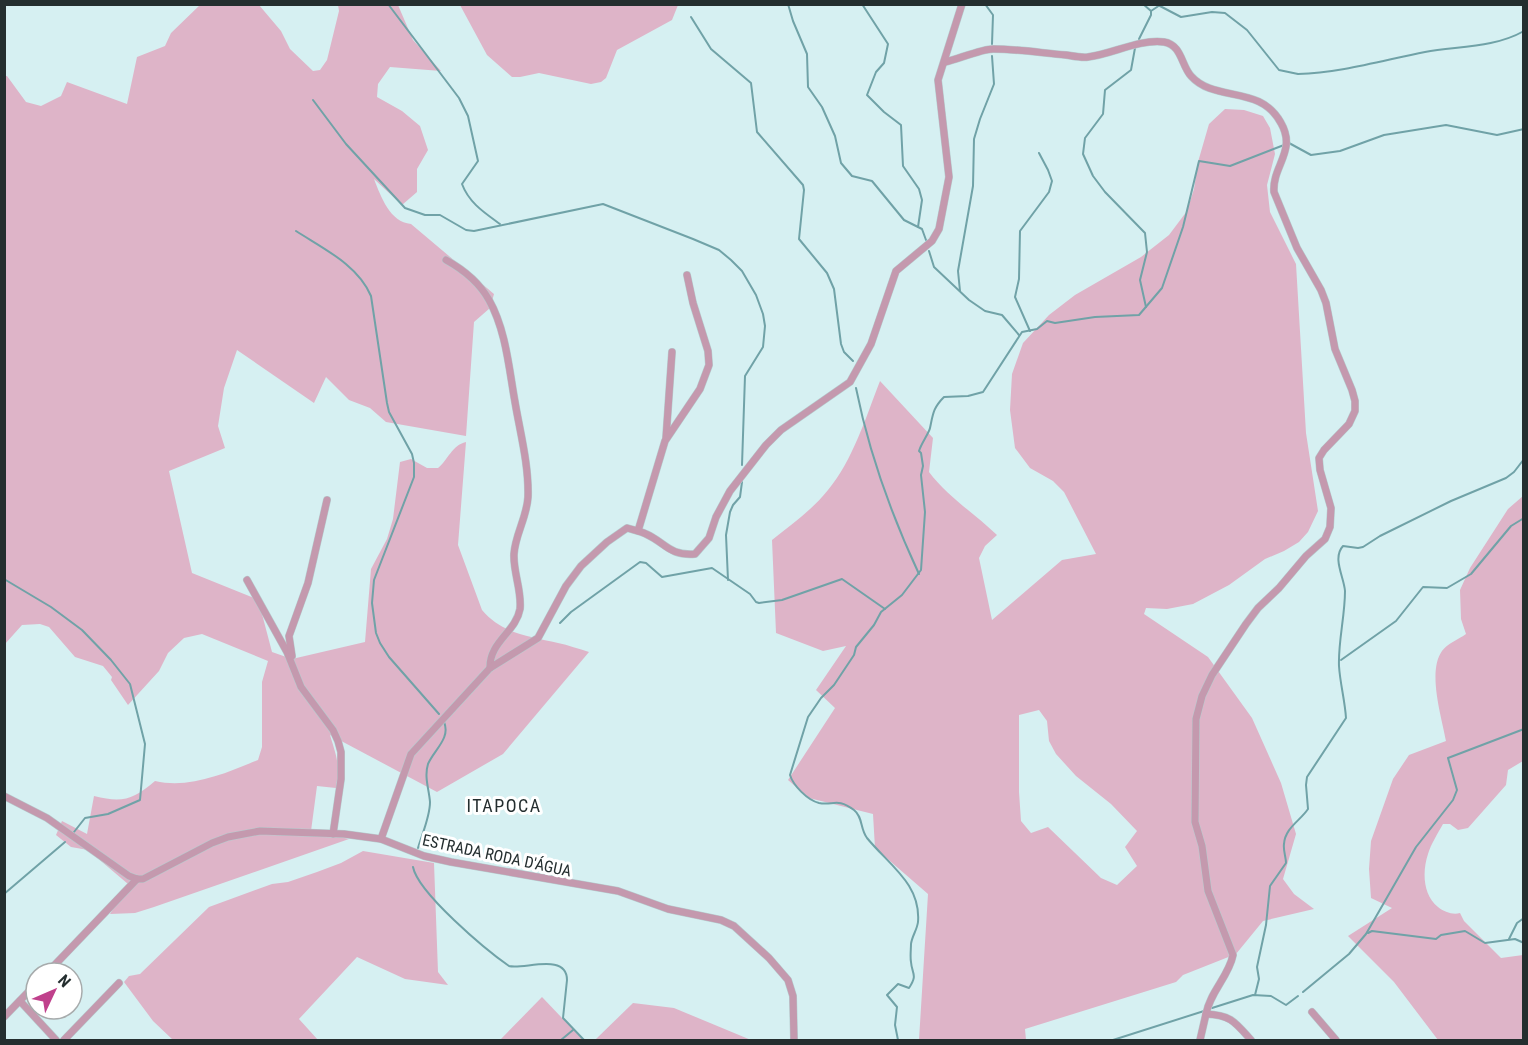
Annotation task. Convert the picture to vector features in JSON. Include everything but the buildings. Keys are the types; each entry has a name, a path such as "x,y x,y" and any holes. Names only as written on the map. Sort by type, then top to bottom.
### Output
{"street":[{"path":"381,838 411,754 490,668 538,638 566,586 581,566 627,528 646,533 672,552 684,555 695,554 709,538 716,517 730,491 766,445 781,430 850,382 871,344 896,271 932,241 939,229 950,177 938,80 962,4"},
{"path":"945,62 990,49 1088,57 1119,48 1165,42 1174,46 1192,77 1202,84 1226,93 1258,100 1281,121 1286,136 1287,146 1273,183 1274,192 1297,248 1321,290 1326,303 1335,349 1356,401 1355,411 1348,424 1319,458 1320,470 1331,507 1330,527 1325,540 1306,556 1246,624 1208,683 1196,719 1195,822 1202,846 1206,884 1233,954 1231,962 1211,997 1200,1041"},
{"path":"446,260 474,280 485,292 495,312 505,345 528,486 525,513 514,551 520,608 516,621 494,648 490,658 490,668"},
{"path":"665,441 700,389 709,365 708,351 687,275"},
{"path":"638,531 665,441 672,352"},
{"path":"294,666 289,636 308,583 327,500"},
{"path":"247,580 294,666 305,693 333,730 340,746 341,779 333,834"},
{"path":"4,796 47,818 129,876 137,879 58,961"},
{"name":"ESTRADA RODA D'ÁGUA","path":"137,879 152,875 213,843 236,835 260,831 381,838 424,856 618,891 668,909 721,920 734,926 763,952 788,980 794,996 794,1041"},
{"path":"64,1041 120,983"},
{"path":"4,1017 24,996"},
{"path":"20,1000 56,1041"},
{"path":"1312,1012 1336,1041"},
{"path":"1206,1014 1228,1017 1236,1022 1251,1041"}],"shaded area":[{"path":"201,4 259,5 281,31 290,49 313,71 320,70 327,60 339,11 338,5 398,5 413,40 441,71 390,67 378,84 377,97 402,111 420,126 428,150 417,169 417,192 402,205 374,179 387,208 397,219 411,224 494,294 490,308 474,322 466,436 386,422 370,408 349,400 326,377 314,403 237,350 224,388 218,426 225,448 169,471 192,573 254,598 262,614 272,652 292,659 365,642 371,569 387,539 393,519 400,462 411,459 427,468 438,468 454,449 466,442 458,545 482,610 507,629 589,652 503,754 437,792 330,735 337,761 336,788 317,786 311,831 349,839 135,913 110,914 128,884 88,850 71,847 56,835 62,821 87,834 94,796 112,799 127,798 155,781 181,783 195,781 258,760 262,747 262,682 268,661 202,634 184,638 168,653 159,671 128,705 103,666 75,657 49,627 40,624 22,625 5,644 5,76 26,102 41,106 61,96 67,82 127,104 137,57 165,46 171,33"},
{"path":"460,5 678,5 672,20 617,50 606,78 601,82 591,84 539,73 512,77 487,55"},
{"path":"1225,109 1244,110 1263,116 1270,128 1275,154 1267,185 1270,212 1296,264 1306,433 1318,511 1308,532 1299,542 1265,559 1229,585 1193,604 1167,609 1146,608 1144,614 1208,657 1252,718 1281,783 1296,834 1283,879 1294,894 1314,909 1263,921 1236,954 1183,975 1176,982 1025,1029 1026,1040 919,1040 928,894 875,848 873,814 809,798 788,780 835,708 816,690 846,646 823,651 776,633 772,540 815,504 837,478 858,438 880,381 933,438 929,472 953,497 997,535 985,546 979,558 992,620 1062,560 1096,554 1064,492 1053,481 1030,468 1015,448 1010,410 1012,374 1023,343 1049,315 1075,295 1141,257 1169,235 1187,211 1209,124","holes":["1039,710 1047,721 1049,741 1056,754 1076,776 1111,804 1137,831 1125,847 1137,866 1117,885 1101,878 1048,827 1031,833 1021,821 1019,715"]},
{"path":"1523,496 1523,761 1508,770 1506,785 1468,828 1458,830 1450,824 1443,824 1429,850 1425,883 1429,896 1438,907 1446,912 1460,913 1464,921 1501,958 1523,955 1523,1040 1438,1040 1394,982 1348,936 1392,908 1371,898 1369,869 1371,841 1393,779 1409,755 1446,741 1437,695 1436,671 1444,648 1466,634 1461,619 1460,590 1470,568 1508,509"},
{"path":"363,851 434,863 438,972 448,985 405,979 357,957 299,1019 318,1040 173,1040 153,1021 124,982 129,976 140,974 209,907 272,884 288,882 317,872"},
{"path":"542,997 583,1040 500,1040"},
{"path":"633,1003 674,1008 751,1040 595,1040"}],"waterway":[{"path":"388,4 459,98 468,116 478,161 462,184 473,202 500,224"},
{"path":"788,4 807,54 808,87 822,107 835,136 841,163 852,176 872,181 904,220 922,229 926,240"},
{"path":"862,4 888,44 884,63 876,72 867,95 901,125 903,166 919,189 922,200 918,227"},
{"path":"985,4 993,15 992,44"},
{"path":"1143,4 1151,11"},
{"path":"1158,5 1181,17 1212,12 1225,13 1247,30 1279,70 1298,74 1346,69 1425,52 1488,44 1524,31"},
{"path":"1139,39 1151,11 1160,5"},
{"path":"691,17 711,49 751,83 757,132 803,185 799,239 827,273 834,289 841,344 844,352 853,361"},
{"path":"1135,48 1131,70 1105,90 1103,114 1085,138 1083,154 1093,176 1105,192 1145,233 1147,252 1140,280 1146,307"},
{"path":"960,291 958,271 973,186 974,139 994,84 992,56"},
{"path":"313,100 346,144 405,208 425,215 440,215 466,230 474,231 603,204 719,250 731,260 742,271 756,295 765,326 763,347 745,376 742,465"},
{"path":"1289,143 1311,155 1340,151 1384,135 1446,125 1497,135 1524,129"},
{"path":"898,1040 895,1025 897,1007 887,995 898,984 909,988 913,980 911,944 918,922 918,909 914,897 902,876 867,838 859,816 854,810 843,804 824,804 810,799 801,792 790,775 808,717 821,698 834,685 854,655 856,647 874,625 881,612 902,595 921,570 925,512 921,475 923,466 919,451 929,430 934,411 944,397 968,396 983,392 1022,332 1037,329 1047,321 1055,323 1095,317 1139,315 1162,288 1183,227 1199,161 1230,166 1284,145"},
{"path":"1030,331 1015,297 1019,279 1020,231 1049,192 1052,181 1039,153"},
{"path":"296,231 329,251 349,267 358,275 371,296 389,412 412,454 414,463 414,477 374,580 372,603 376,633 389,657 439,714"},
{"path":"929,251 934,267 969,300 985,311 1002,315 1019,335"},
{"path":"856,388 867,436 882,483 919,574"},
{"path":"1255,995 1259,979 1257,967 1266,925 1270,886 1286,863 1285,838 1308,809 1307,777 1346,718 1339,666 1345,591 1339,562 1340,551 1343,546 1363,547 1380,536 1451,501 1506,478 1524,459"},
{"path":"728,580 726,535 730,512 740,497 742,482"},
{"path":"1341,660 1396,621 1423,587 1447,588 1471,574 1511,526 1524,518"},
{"path":"560,623 571,612 640,562 646,563 662,577 712,568 750,594 759,603 782,600 842,579 885,609"},
{"path":"4,579 51,607 82,630 130,684 145,744 140,800 108,814 85,818 74,832"},
{"path":"418,848 430,808 428,764 444,739 446,728 444,722"},
{"path":"1303,992 1349,954 1366,934 1416,847 1453,800 1457,790 1448,758 1524,729"},
{"path":"4,894 65,842"},
{"path":"413,867 418,878 440,906 509,966 552,964 565,972 567,980 563,1018 584,1040"},
{"path":"1509,939 1517,923 1524,918"},
{"path":"1368,933 1372,931 1436,939 1441,935 1465,931 1485,943 1515,939 1524,943"},
{"path":"1212,1008 1253,995 1271,996 1286,1005 1298,996"},
{"path":"1113,1040 1204,1011"},
{"path":"561,1040 573,1030"}],"district":[{"name":"ITAPOCA","path":"504,806"}]}
